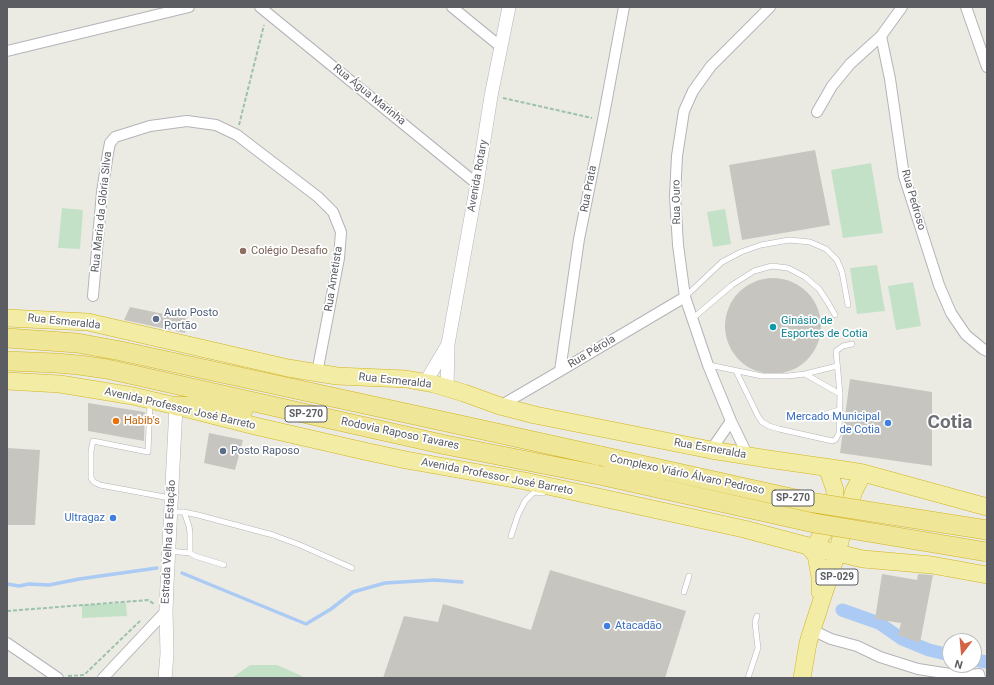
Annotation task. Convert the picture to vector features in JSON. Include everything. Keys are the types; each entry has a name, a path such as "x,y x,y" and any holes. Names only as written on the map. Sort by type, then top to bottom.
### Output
{"highway":[{"name":"Rua Esmeralda","path":"7,318 88,322 288,368 337,376 406,380 434,384 500,406 535,415 711,450 863,473"},
{"name":"Rodovia Raposo Tavares","path":"7,338 77,344 121,351 601,456"},
{"name":"Rodovia Raposo Tavares","path":"7,361 64,363 107,369 446,445 604,476"},
{"name":"Avenida Professor José Barreto","path":"7,381 60,384 103,390 364,451 525,481 744,529 851,556 932,565 987,575"},
{"path":"176,406 235,409 325,425 526,467 577,476 604,476"},
{"name":"Complexo Viário Álvaro Pedroso","path":"601,456 809,502 987,530"},
{"path":"811,547 829,524 834,506 836,490 827,467"},
{"path":"851,556 854,539 848,512 854,491 863,473 987,507"},
{"name":"Complexo Viário Álvaro Pedroso","path":"604,476 814,523 987,552"},
{"name":"SP-029","path":"811,547 816,555 820,577 820,604"},
{"name":"SP-029","path":"820,604 851,556"},
{"name":"SP-029","path":"796,678 820,604 838,575 853,562 851,556"},
{"name":"SP-029","path":"802,678 810,636"}],"street":[{"path":"7,51 189,7"},
{"path":"452,7 501,47"},
{"name":"Avenida Rotary","path":"447,388 448,344 477,184 491,96 509,7"},
{"name":"Rua Prata","path":"560,371 579,239 624,7"},
{"name":"Rua Ouro","path":"748,456 730,421 684,297 678,245 675,196 677,156 684,111 693,91 711,66 770,7"},
{"path":"817,112 832,86 850,64 881,36 902,7"},
{"path":"966,7 987,67"},
{"name":"Rua Água Marinha","path":"263,9 477,184"},
{"name":"Rua Pedroso","path":"881,36 890,79 904,176 939,285 951,313 966,335 985,350"},
{"name":"Rua Maria da Glória Silva","path":"93,296 102,192 110,143 115,137 150,126 187,120 216,124 237,135"},
{"name":"Rua Ametista","path":"237,135 318,197 333,212 340,232 339,258 317,373"},
{"name":"Rua Pérola","path":"500,406 684,297"},
{"name":"Avenida Rotary","path":"425,383 448,344"},
{"name":"Estrada Velha da Estação","path":"165,678 168,551 176,406"},
{"path":"711,450 730,421"},
{"path":"103,678 166,611"},
{"path":"810,636 831,639 857,646 880,656 918,669 963,676 979,674 980,678"},
{"path":"7,643 63,677"}],"lane":[{"path":"684,297 722,262 740,252 760,245 789,240 810,242 826,250 837,260 842,272 848,305"},
{"path":"692,319 732,285 754,271 772,266 788,268 805,277 819,289 835,315"},
{"path":"736,371 762,422 769,426 810,437 833,440 836,439 839,433 840,394 836,351 844,346 852,344"},
{"path":"708,365 762,376 788,376 805,374 837,366"},
{"path":"805,374 840,394"},
{"path":"150,400 148,452 93,441 91,451 91,478 94,482 100,485 171,498"},
{"path":"814,418 839,410"},
{"path":"522,483 654,515"},
{"path":"511,536 518,515 525,501 536,492 552,494"},
{"path":"170,512 184,512 211,518 273,535 352,568"},
{"path":"184,512 190,533 190,553"},
{"path":"168,551 190,553 224,565"},
{"path":"684,592 689,576"},
{"path":"748,678 758,648 755,622 757,616"}],"path":[{"path":"237,135 263,9"},
{"path":"491,96 603,120"},
{"path":"7,611 148,600 155,605 152,610"},
{"path":"63,677 84,675 141,620"}],"green space":[{"path":"871,163 883,233 843,238 831,170"},
{"path":"62,208 83,210 80,249 58,248"},
{"path":"725,209 731,244 713,247 707,212"},
{"path":"877,265 885,311 857,314 850,268"},
{"path":"913,282 921,326 896,330 888,286"},
{"path":"126,603 127,616 82,618 82,605"},
{"path":"250,665 277,665 302,676 303,678 232,678"}],"building":[{"path":"815,150 830,225 742,240 729,165"},
{"name":"Ginásio de Esportes de Cotia","path":"773,278 791,281 807,292 818,308 821,326 818,344 807,360 791,371 773,374 755,371 739,360 728,344 725,326 728,308 739,292 755,281"},
{"name":"Auto Posto Portão","path":"130,307 188,319 185,333 124,320"},
{"name":"Mercado Municipal de Cotia","path":"850,379 932,392 932,466 840,453"},
{"name":"Habib's","path":"88,403 145,412 144,441 88,431"},
{"name":"Posto Raposo","path":"209,433 243,440 235,470 204,463"},
{"path":"7,448 40,450 35,525 7,525"},
{"name":"Atacadão","path":"550,570 686,611 665,678 383,678 404,616 438,622 443,604 531,630"},
{"path":"882,574 917,580 918,574 933,575 920,643 898,635 901,623 875,619"}],"waterway":[{"path":"7,584 19,586 29,584 49,585 79,579 157,568"},
{"path":"182,573 306,624 331,609 353,592 385,583 435,580 462,582"},
{"path":"842,610 879,623 902,639 929,650 942,653"},
{"path":"982,661 987,662"}],"place":[{"name":"Colégio Desafio","path":"243,251"},
{"name":"Auto Posto Portão","path":"156,319"},
{"name":"Ginásio de Esportes de Cotia","path":"773,327"},
{"name":"Habib's","path":"116,421"},
{"name":"Mercado Municipal de Cotia","path":"888,423"},
{"name":"Posto Raposo","path":"223,451"},
{"name":"Ultragaz","path":"113,518"},
{"name":"Atacadão","path":"607,626"}],"district":[{"name":"Cotia","path":"950,423"}]}
